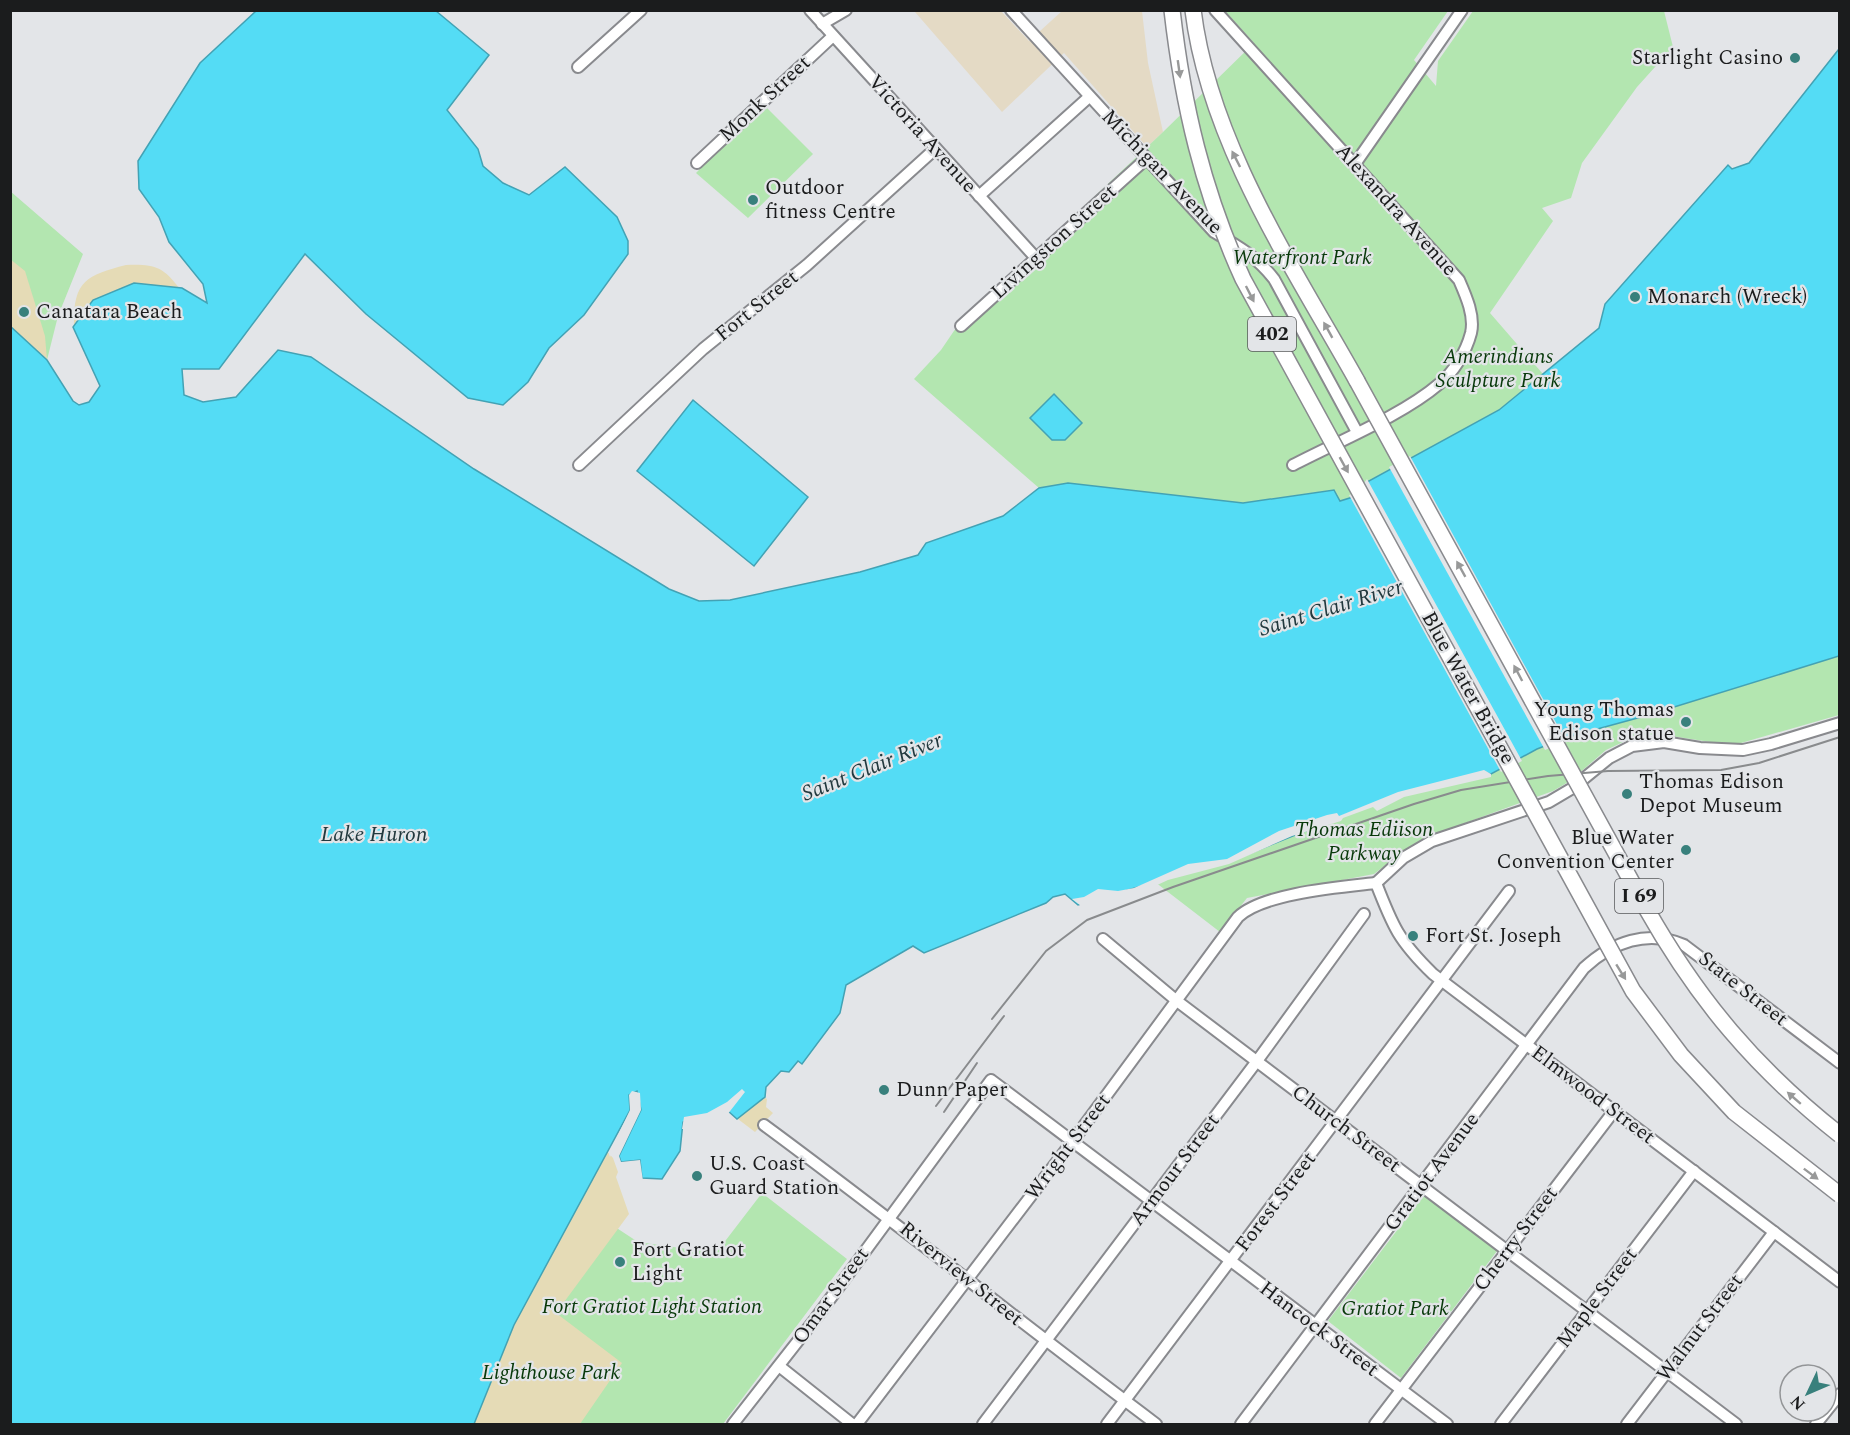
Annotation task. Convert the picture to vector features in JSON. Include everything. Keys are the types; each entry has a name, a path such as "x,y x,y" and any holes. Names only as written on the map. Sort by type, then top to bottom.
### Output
{"highway":[{"name":"Blue Water Bridge","path":"1172,10 1182,88 1194,144 1232,255 1264,319 1438,632 1617,966 1650,1016 1692,1068 1734,1112 1839,1195"},
{"name":"402","path":"1193,10 1206,79 1229,145 1293,266 1489,620"},
{"name":"I 69","path":"1489,620 1640,898 1688,978 1756,1061 1786,1091 1839,1135"}],"street":[{"path":"578,67 641,10"},
{"name":"Victoria Avenue","path":"810,10 1035,257"},
{"path":"822,24 846,10"},
{"name":"Michigan Avenue","path":"1011,10 1214,232 1254,256 1274,279 1357,432"},
{"name":"Alexandra Avenue","path":"1215,10 1460,280 1471,318 1471,333 1457,365 1440,384 1415,401 1293,465"},
{"path":"1355,164 1462,10"},
{"name":"Monk Street","path":"698,163 833,36"},
{"path":"979,196 1089,97"},
{"name":"Fort Street","path":"579,465 703,349 807,265 935,149"},
{"name":"Livingston Street","path":"962,326 1035,257 1146,159"},
{"path":"1376,883 1414,850 1432,841 1549,802 1617,753 1645,743 1664,742 1700,748 1743,750 1771,744 1839,723"},
{"name":"Wright Street","path":"857,1425 1243,913 1248,908 1296,895 1376,883"},
{"name":"Elmwood Street","path":"1376,883 1392,925 1405,947 1442,980 1839,1282"},
{"name":"Forest Street","path":"1107,1425 1509,891"},
{"name":"Armour Street","path":"983,1425 1257,1061 1364,914"},
{"name":"Church Street","path":"1103,939 1177,1001 1736,1425"},
{"name":"Gratiot Avenue","path":"1241,1425 1528,1046 1584,968 1603,952 1637,939"},
{"name":"State Street","path":"1637,939 1673,940 1695,951 1838,1058"},
{"name":"Hancock Street","path":"991,1080 1447,1425"},
{"name":"Omar Street","path":"733,1425 991,1080"},
{"name":"Cherry Street","path":"1375,1425 1614,1111"},
{"name":"Riverview Street","path":"764,1125 889,1217 966,1280 1156,1425"},
{"name":"Maple Street","path":"1500,1425 1694,1171"},
{"name":"Walnut Street","path":"1627,1425 1774,1232"},
{"path":"779,1366 852,1425"},
{"path":"1816,1425 1839,1394"}],"shaded area":[{"path":"916,10 1001,11 1029,41 1062,11 1142,11 1148,63 1163,132 1147,147 1064,53 1002,112 915,12"}],"green space":[{"name":"Waterfront Park","path":"1225,11 1448,11 1414,60 1436,86 1438,61 1473,11 1664,11 1673,47 1637,87 1582,163 1571,198 1542,208 1553,221 1490,313 1543,374 1499,410 1367,482 1372,491 1340,501 1333,490 1243,503 1068,483 1039,488 914,379 941,350 958,325 1254,43"},
{"path":"763,104 813,154 748,218 696,173"},
{"path":"10,191 83,254 58,316 47,360 11,326"},
{"name":"Thomas Ediison Parkway","path":"1839,656 1839,715 1741,743 1717,743 1658,734 1634,737 1606,750 1570,781 1553,791 1424,838 1374,874 1247,898 1220,932 1155,882 1568,737 1645,716"},
{"name":"Gratiot Park","path":"1427,1191 1500,1247 1401,1378 1328,1321"},
{"name":"Fort Gratiot Light Station","path":"762,1193 847,1259 723,1424 474,1424 580,1204 638,1242 716,1253"}],"sand":[{"name":"Canatara Beach","path":"10,259 25,271 45,336 47,360 11,326"},
{"path":"126,265 157,268 168,275 179,288 134,283 81,313 74,325 76,298 85,282 101,272"},
{"path":"759,1093 767,1099 766,1107 773,1113 755,1132 730,1113 736,1106"},
{"path":"601,1145 613,1158 618,1172 616,1177 629,1214 556,1313 622,1363 580,1424 455,1424"}],"water":[{"name":"Lake Huron","path":"256,11 436,11 489,55 447,110 478,149 483,166 503,183 529,195 565,167 617,217 628,241 628,254 584,315 549,348 528,382 503,405 468,398 366,314 305,254 219,369 182,369 184,395 203,402 236,397 278,350 311,357 474,469 669,589 699,601 730,600 860,572 918,555 926,543 1003,516 1039,488 1068,483 1243,503 1334,490 1340,501 1372,491 1367,482 1499,410 1599,328 1605,304 1728,165 1732,169 1749,163 1839,49 1839,656 1645,716 1568,737 1537,749 1491,774 1486,773 1375,803 1231,861 1186,870 1155,882 1078,905 1065,894 1053,897 1046,903 924,953 913,946 846,985 840,1013 802,1064 798,1061 789,1072 781,1071 766,1087 765,1097 737,1119 728,1111 683,1122 680,1151 662,1179 642,1178 640,1160 621,1162 619,1156 641,1110 637,1091 629,1095 630,1110 514,1325 474,1424 11,1424 10,326 47,360 73,401 79,405 89,402 100,386 73,327 93,300 134,283 182,288 207,303 203,284 169,242 159,217 139,189 138,161 200,63"},
{"path":"1054,394 1082,423 1065,440 1052,440 1030,418"},
{"path":"693,400 808,497 754,566 637,471"}],"pier":[{"path":"1410,456 1566,741 1545,750 1389,467"},
{"path":"1367,479 1522,761 1501,772 1349,495 1367,489 1364,483"},
{"path":"1484,770 1491,774 1491,777 1404,797 1377,811 1373,807 1343,818 1341,821 1292,836 1229,864 1168,880 1125,900 1115,899 1091,910 1085,909 1072,899 1084,897 1098,889 1118,891 1134,888 1188,864 1227,859 1279,831 1327,815 1337,813 1339,816 1398,792"},
{"path":"742,1089 745,1092 727,1115 698,1126 686,1125 686,1129 682,1129 684,1117 707,1113 727,1102"},
{"path":"632,1091 640,1093 641,1110 619,1156 621,1162 640,1160 643,1181 640,1179 636,1162 620,1165 616,1157 638,1109 636,1094 632,1096 633,1112 610,1157 609,1154 630,1110 629,1095"}],"railway":[{"path":"992,1019 1046,951 1087,920 1173,887 1414,804 1461,790 1548,776 1608,771 1721,770 1759,763 1840,737"},
{"path":"936,1106 1004,1016"},
{"path":"944,1112 977,1063"}],"place":[{"name":"Starlight Casino","path":"1795,58"},
{"name":"Outdoor fitness Centre","path":"753,200"},
{"name":"Monarch (Wreck)","path":"1635,297"},
{"name":"Canatara Beach","path":"24,312"},
{"name":"Young Thomas Edison statue","path":"1686,722"},
{"name":"Thomas Edison Depot Museum","path":"1627,794"},
{"name":"Blue Water Convention Center","path":"1686,850"},
{"name":"Fort St. Joseph","path":"1413,936"},
{"name":"Dunn Paper","path":"884,1090"},
{"name":"U.S. Coast Guard Station","path":"697,1176"},
{"name":"Fort Gratiot Light","path":"620,1262"}],"park label":[{"name":"Amerindians Sculpture Park","path":"1498,369"},
{"name":"Lighthouse Park","path":"551,1373"}],"water label":[{"name":"Saint Clair River","path":"1331,608"},
{"name":"Saint Clair River","path":"872,767"}]}
